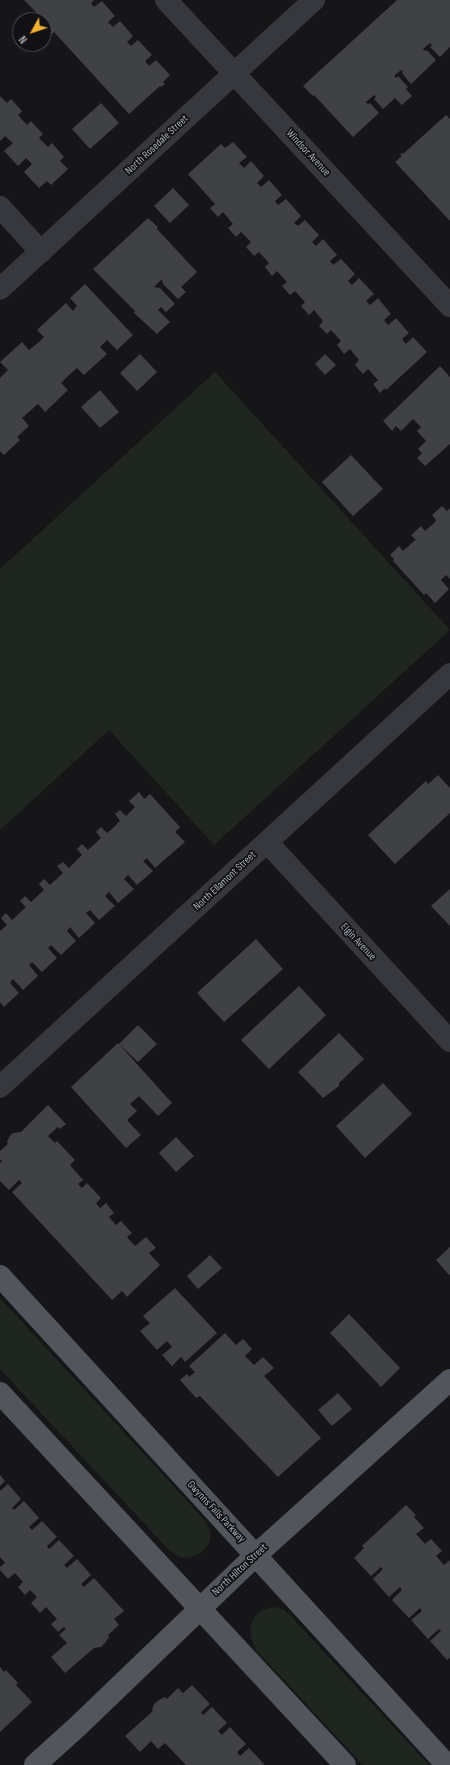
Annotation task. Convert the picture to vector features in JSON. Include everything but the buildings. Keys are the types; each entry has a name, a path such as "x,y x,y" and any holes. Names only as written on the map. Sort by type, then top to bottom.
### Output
{"main road":[{"name":"Gwynns Falls Parkway","path":"0,1276 447,1765"},
{"name":"North Hilton Street","path":"35,1765 78,1726 199,1608 450,1380"},
{"path":"0,1393 345,1765"}],"street":[{"name":"Windsor Avenue","path":"166,0 450,306"},
{"name":"North Rosedale Street","path":"0,289 314,0"},
{"path":"0,207 41,252"},
{"name":"North Ellamont Street","path":"0,1087 450,674"},
{"name":"Elgin Avenue","path":"267,842 450,1041"}],"shaded area":[{"path":"215,372 450,630 214,845 109,730 0,830 0,569"},
{"path":"0,1298 202,1517 209,1528 211,1537 206,1548 195,1556 183,1558 177,1556 167,1548 0,1369"},
{"path":"275,1607 285,1610 429,1765 363,1765 256,1650 250,1631 253,1621 261,1611"}]}
